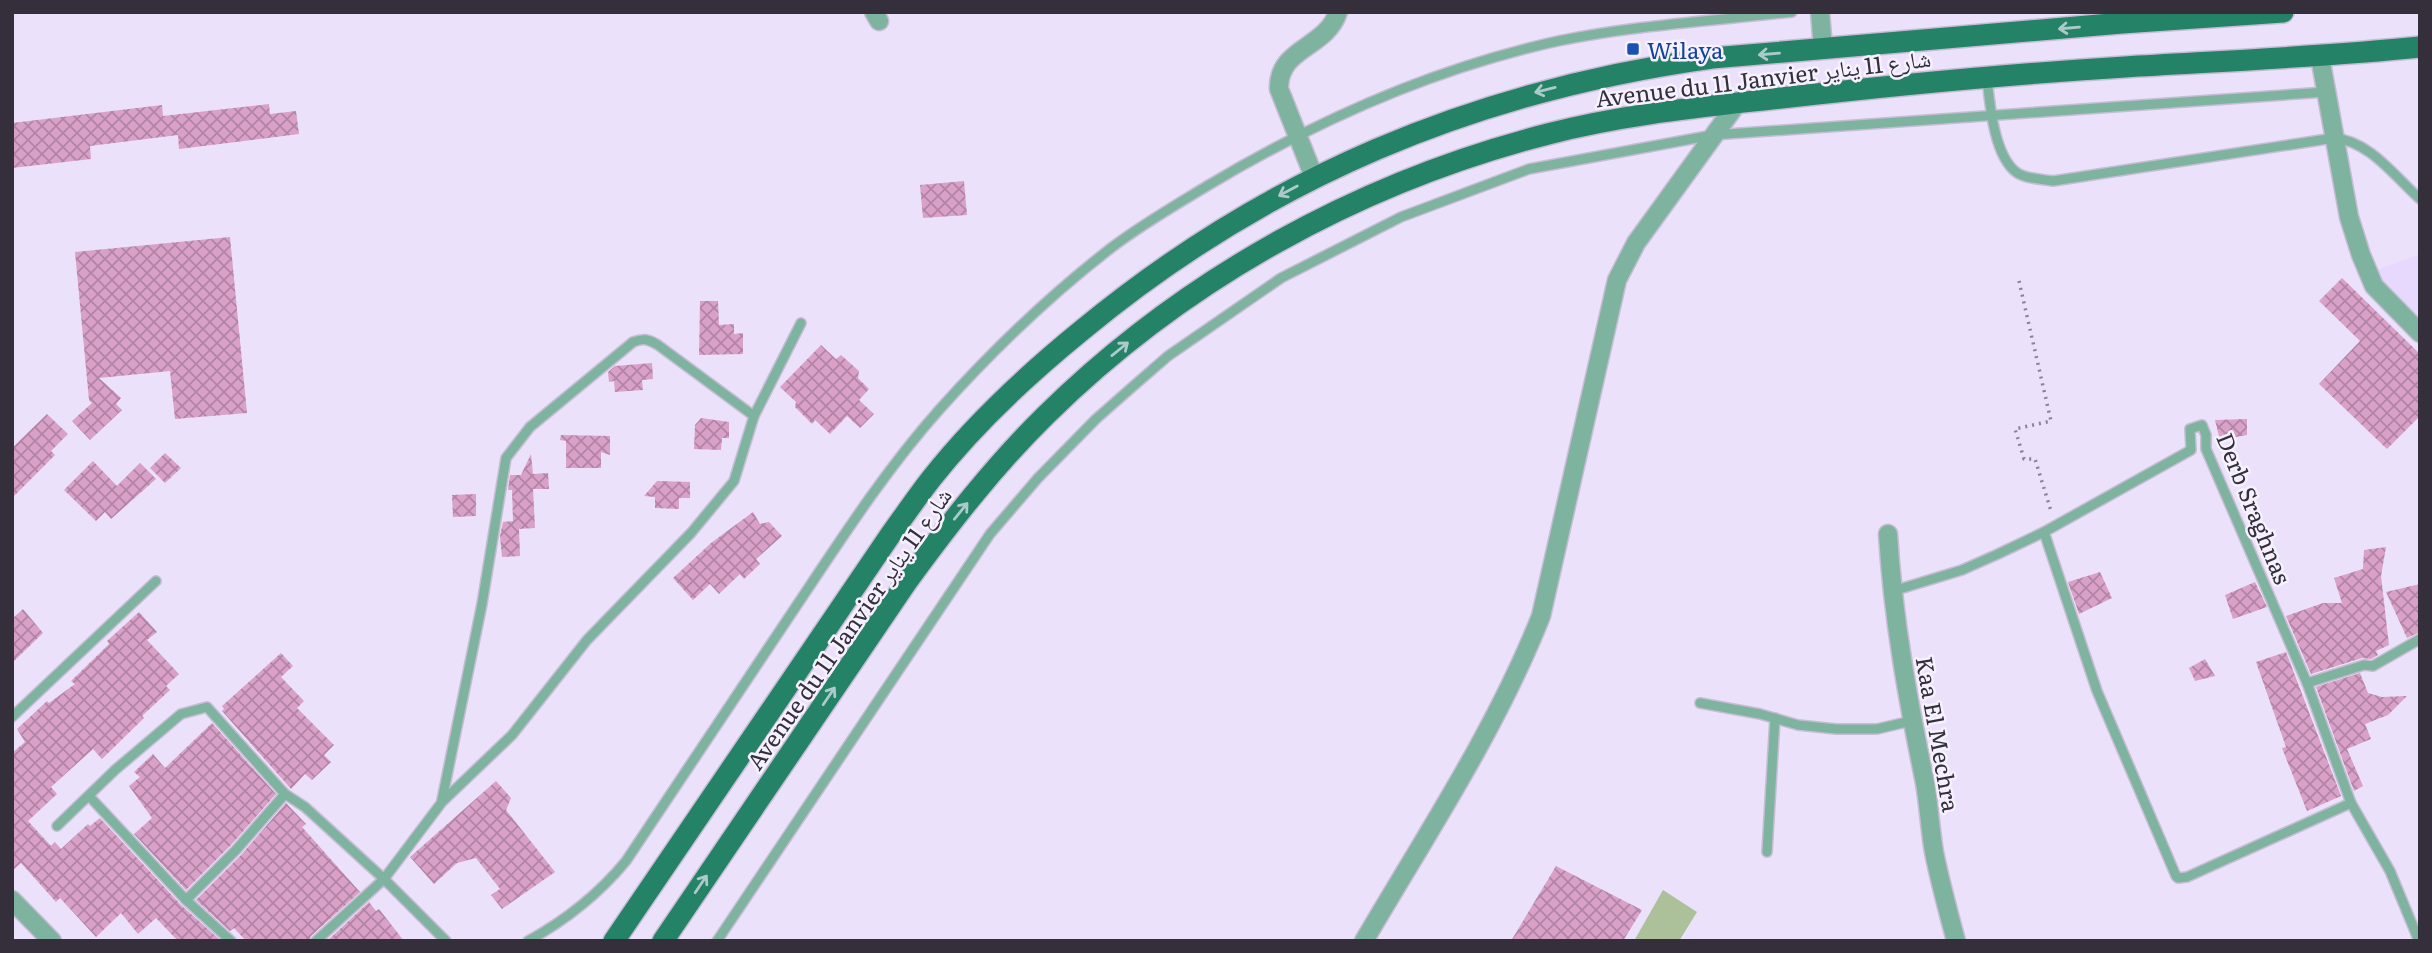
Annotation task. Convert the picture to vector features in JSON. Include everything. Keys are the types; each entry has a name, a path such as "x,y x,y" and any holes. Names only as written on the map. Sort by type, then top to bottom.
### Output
{"main road":[{"name":"Avenue du 11 Janvier شارع 11 يناير","path":"614,941 891,534 932,478 989,414 1049,355 1135,288 1205,239 1314,177 1447,121 1540,91 1656,66 1713,58 2201,15 2283,12"},
{"name":"Avenue du 11 Janvier شارع 11 يناير","path":"663,941 938,539 991,474 1037,424 1076,386 1132,339 1193,294 1261,251 1335,212 1416,176 1505,146 1585,125 1673,109 1987,77 2320,57 2420,47"}],"street":[{"path":"1314,177 1279,89 1280,74 1292,57 1322,37 1332,26 1338,12"},
{"path":"1820,12 1823,49"},
{"path":"2320,57 2349,218 2368,275 2374,286 2420,333"},
{"path":"1370,939 1483,739 1529,648 1541,616 1617,280 1636,243 1738,102"},
{"name":"Kaa El Mechra","path":"1888,534 1891,592 1911,720 1927,798 1934,852 1956,941"},
{"path":"14,905 52,941"}],"lane":[{"path":"528,941 581,908 626,861 863,507 937,412 995,351 1111,248 1175,205 1297,136 1368,103 1444,74 1553,42 1628,28 1792,12"},
{"path":"1987,77 1991,116 2006,161 2018,174 2053,181 2334,138 2347,139 2361,146 2420,199"},
{"path":"717,941 990,534 1038,478 1096,419 1168,356 1281,278 1401,217 1529,169 1713,135 2326,92"},
{"path":"316,941 384,879 442,802 512,735 587,640 691,533 734,481 754,416 801,323"},
{"path":"442,802 492,552 502,472 511,449 530,427 633,342 642,338 658,345 754,416"},
{"name":"Derb Sraghnas","path":"1891,592 1962,570 2056,526 2191,450 2190,429 2202,425 2206,435 2206,449 2307,683 2351,803 2390,871 2419,941"},
{"path":"2044,532 2098,691 2178,878 2187,877 2351,803"},
{"path":"12,717 156,581"},
{"path":"2307,683 2364,665 2373,666 2420,639"},
{"path":"1700,703 1745,710 1798,725 1860,730 1877,729 1911,720"},
{"path":"57,826 181,714 207,708 285,794 305,807 384,879 446,941"},
{"path":"1767,852 1775,719"},
{"path":"186,900 236,850 285,794"},
{"path":"90,797 186,900 231,941"}],"path":[{"path":"2019,281 2052,421 2015,429 2024,459 2035,459 2056,526"}],"shaded area":[{"path":"2420,254 2420,329 2358,277"}],"green space":[{"path":"1663,890 1697,912 1679,941 1634,941"}],"building":[{"path":"269,104 270,114 296,111 299,134 179,149 178,135 90,146 91,159 12,168 12,123 162,105 163,116"},
{"path":"964,181 967,215 923,218 920,185"},
{"path":"230,237 247,413 175,419 170,371 99,378 121,398 116,404 122,410 90,440 72,421 92,403 89,400 75,252"},
{"path":"2342,278 2420,354 2420,416 2387,449 2319,384 2360,341 2319,301"},
{"path":"700,301 718,301 719,325 734,324 734,334 743,333 743,354 699,355"},
{"path":"821,345 836,359 841,355 859,371 858,378 869,389 859,400 874,414 860,428 847,416 830,434 815,420 812,424 795,407 796,402 780,387"},
{"path":"652,363 653,379 642,380 643,390 615,392 614,381 609,382 608,372 615,366"},
{"path":"47,414 68,434 51,451 55,455 12,498 12,448"},
{"path":"701,418 729,422 729,438 722,438 721,450 694,449 695,425"},
{"path":"2247,419 2247,435 2220,440 2215,420"},
{"path":"561,435 610,436 610,455 601,452 601,468 566,468 566,441 560,440"},
{"path":"165,453 181,468 165,483 150,468"},
{"path":"531,454 533,474 548,473 549,489 533,489 535,528 519,529 520,556 502,557 500,536 503,522 513,521 512,490 508,490 510,475 521,475"},
{"path":"93,461 117,486 140,463 156,479 111,519 105,512 96,521 64,490"},
{"path":"657,481 690,482 690,498 679,498 679,509 655,508 655,497 644,496"},
{"path":"476,494 476,516 453,517 452,495"},
{"path":"753,512 760,524 769,522 782,536 756,559 760,564 744,579 740,574 719,594 710,584 693,600 673,578 711,543"},
{"path":"2386,547 2381,576 2389,645 2376,651 2378,655 2371,659 2362,658 2311,674 2286,616 2323,603 2342,603 2334,578 2363,569 2364,550"},
{"path":"2100,572 2112,598 2079,614 2068,582"},
{"path":"2255,582 2267,607 2233,619 2225,595"},
{"path":"2420,584 2420,632 2407,638 2386,592"},
{"path":"23,609 43,633 12,663 12,619"},
{"path":"139,612 157,632 147,640 179,674 166,686 170,690 102,759 93,749 51,787 57,794 28,821 51,846 55,842 61,849 88,824 90,826 100,818 181,905 219,939 217,941 178,941 156,918 138,934 121,913 96,937 60,898 56,902 21,863 12,871 12,753 25,742 17,729 47,701 49,703 75,684 71,681 109,644 107,641"},
{"path":"2286,652 2341,796 2307,811 2282,748 2286,747 2256,662"},
{"path":"281,653 293,666 281,677 304,701 297,708 334,745 324,755 331,762 312,780 305,774 291,789 222,711 222,706"},
{"path":"2205,659 2215,676 2195,681 2189,668"},
{"path":"2360,673 2368,693 2382,697 2407,696 2388,715 2365,724 2371,739 2347,749 2363,786 2354,791 2316,687"},
{"path":"212,723 276,794 186,890 134,834 152,818 129,786 140,777 134,772 153,754 165,768"},
{"path":"496,781 511,798 506,810 555,872 502,909 491,895 500,889 476,858 457,863 434,884 410,857"},
{"path":"286,803 306,824 302,827 360,892 311,936 309,941 246,941 234,928 230,931 196,900 241,855"},
{"path":"1556,866 1642,910 1623,941 1511,941"},
{"path":"369,902 376,911 379,909 404,941 327,941"}],"place":[{"name":"Wilaya","path":"1633,49"}]}
